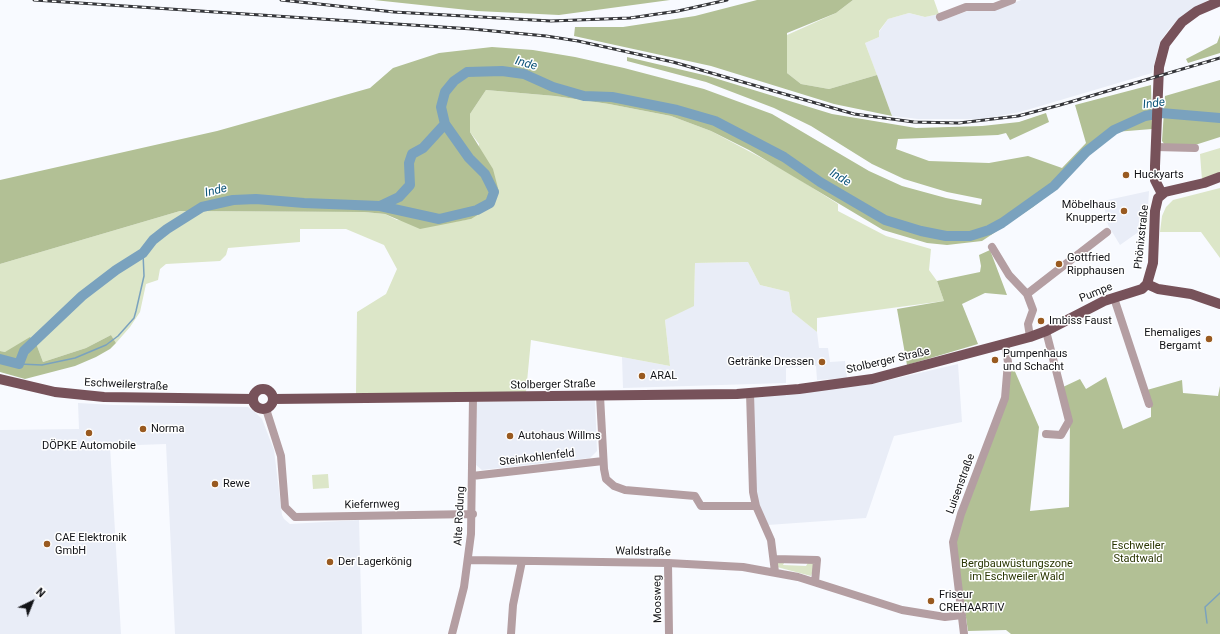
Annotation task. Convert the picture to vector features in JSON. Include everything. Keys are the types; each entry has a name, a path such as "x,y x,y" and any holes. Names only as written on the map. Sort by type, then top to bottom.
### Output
{"main road":[{"name":"Phönixstraße","path":"1147,284 1155,250 1156,204 1162,194 1156,180 1156,134 1159,67 1165,44 1182,22 1197,11 1218,1"},
{"path":"1162,194 1170,190 1204,183 1220,177"},
{"path":"1147,284 1158,290 1191,294 1220,304"},
{"name":"Pumpe","path":"1005,344 1046,331 1091,307 1138,291 1147,284"},
{"name":"Stolberger Straße","path":"273,398 473,398 750,393 865,381 1005,344"},
{"name":"Eschweilerstraße","path":"0,378 55,392 104,397 253,399"},
{"path":"265,389 271,392 273,398 272,404 266,409 256,407 253,399 256,392 265,389"}],"street":[{"path":"940,17 966,7 994,7 1012,0"},
{"path":"1156,147 1195,148"},
{"path":"1027,294 1107,232"},
{"path":"992,247 1009,275 1027,294 1033,310 1028,324 1030,337"},
{"path":"1114,298 1149,404"},
{"path":"1046,331 1069,421 1062,435 1046,434"},
{"name":"Luisenstraße","path":"964,634 953,542 963,507 1005,398 1008,362 1005,344"},
{"path":"750,393 753,492 756,506 766,525 774,559 775,572"},
{"path":"600,396 606,479 618,488 695,496 702,506 756,506"},
{"name":"Alte Rodung","path":"452,634 464,587 473,514 473,398"},
{"name":"Kiefernweg","path":"266,409 281,456 283,499 285,506 295,517 473,514"},
{"name":"Steinkohlenfeld","path":"472,476 604,461"},
{"path":"774,559 817,560 815,582"},
{"name":"Waldstraße","path":"468,560 668,563 743,567 775,572 815,582 902,610 945,617 962,615"},
{"path":"511,634 513,605 522,561"},
{"name":"Moosweg","path":"668,563 669,634"}],"shaded area":[{"path":"1021,0 1208,0 1183,15 1169,29 1160,42 1152,73 1020,112 981,119 918,119 892,116 865,43 879,37 879,32 888,19 909,13 925,17 939,14 941,20 968,11 996,9"},
{"path":"1149,191 1147,226 1120,245 1108,225 1103,201"},
{"path":"748,262 760,285 789,292 792,312 817,332 819,348 828,348 830,362 845,361 847,378 817,380 816,366 786,368 786,383 623,388 622,357 670,366 665,320 694,305 695,263"},
{"path":"958,364 962,422 894,436 866,518 768,525 758,505 756,492 752,398 872,384"},
{"path":"595,400 597,451 590,458 482,470 476,465 477,402"},
{"path":"78,403 248,407 255,412 262,419 274,450 282,515 284,519 290,524 359,520 362,634 175,634 166,444 110,446 121,634 0,634 0,430 79,429"}],"green space":[{"path":"374,0 670,0 559,15 477,11"},
{"path":"757,0 853,0 836,13 787,33 787,73 801,84 829,89 877,75 892,116 834,104 711,66 574,36 575,27 623,27 695,16"},
{"path":"853,0 934,0 939,14 925,17 909,13 888,19 879,31 879,37 865,43 877,75 829,89 801,84 787,73 787,35 836,13"},
{"path":"1220,35 1220,53 1188,63 1186,59 1217,43"},
{"path":"492,47 533,50 575,57 704,89 772,114 869,171 902,186 946,198 981,205 982,199 947,192 904,179 872,164 811,126 774,108 706,82 627,61 627,57 708,76 832,114 916,128 982,126 1019,122 1046,113 1049,122 1010,140 1006,133 998,135 898,139 896,149 929,161 989,163 1028,156 1062,168 1086,143 1075,105 1151,85 1152,129 1115,132 1089,153 1056,189 1033,207 982,241 947,245 927,243 883,230 749,150 711,131 671,116 609,104 555,96 486,90 470,114 470,132 493,169 499,192 492,206 471,219 420,229 385,214 364,212 180,211 0,264 0,180 217,131 370,88 393,68 439,53"},
{"path":"1220,80 1220,137 1195,145 1165,145 1162,141 1165,96"},
{"path":"486,90 555,96 609,104 671,116 711,131 786,171 838,204 838,211 886,236 931,249 929,270 937,281 944,301 817,318 817,332 792,312 789,292 760,285 748,262 695,263 694,306 665,320 670,366 531,340 526,392 356,394 357,312 386,294 397,269 384,245 346,229 300,229 300,242 228,248 226,255 220,261 166,264 160,269 158,280 146,284 140,312 130,327 116,343 111,335 86,348 43,362 37,346 5,352 0,351 0,264 180,211 364,212 385,214 397,220 446,223 471,219 479,144 470,132 470,114"},
{"path":"1220,148 1220,172 1202,180 1200,154"},
{"path":"1220,188 1220,258 1201,232 1160,232 1162,216 1166,207 1173,200"},
{"path":"990,250 1007,295 985,293 962,304 978,344 907,365 897,309 944,301 937,281 980,272 981,266 979,255"},
{"path":"111,335 116,343 110,349 75,366 25,379 0,372 0,351 5,352 30,337 37,346 43,362 86,348"},
{"name":"Eschweiler Stadtwald","path":"1010,360 1039,427 1030,511 1069,507 1070,420 1063,387 1080,379 1086,389 1106,377 1123,429 1151,417 1151,402 1147,390 1182,380 1183,393 1218,396 1220,386 1220,634 1011,634 1006,630 968,631 955,543 970,494 1008,398"},
{"path":"328,474 329,488 313,489 312,475"},
{"path":"785,561 783,565 806,566 809,561 812,561 815,565 811,576 777,567 777,563"}],"waterway":[{"name":"Inde","path":"0,359 19,364 24,351 82,296 116,270 143,253 153,240 167,229 202,207 233,200 256,199 304,203 380,206 439,219 477,210 490,203 494,192 485,174 469,158 445,124 441,107 445,92 454,81 467,72 502,71 524,74 553,87 584,96 612,97 677,110 715,121 784,157 820,182 885,220 921,231 946,236 970,236 989,230 1002,223 1054,186 1086,152 1114,130 1145,116 1161,113 1220,118"},
{"path":"380,206 399,197 410,185 409,163 412,154 423,148 445,124"},
{"path":"19,364 42,365 75,358 106,345 118,336 134,318 144,276 143,253"},
{"path":"1207,623 1205,607 1220,593"}],"railway":[{"path":"34,0 472,29 546,36 578,41 673,62 854,114 914,122 959,123 1018,116 1220,58"},
{"path":"281,0 394,12 551,21 630,18 678,11 727,0"}],"place":[{"name":"Huckyarts","path":"1126,175"},
{"name":"Möbelhaus Knuppertz","path":"1124,211"},
{"name":"Gottfried Ripphausen","path":"1059,264"},
{"name":"Imbiss Faust","path":"1041,321"},
{"name":"Ehemaliges Bergamt","path":"1209,339"},
{"name":"Pumpenhaus und Schacht","path":"995,360"},
{"name":"Getränke Dressen","path":"822,362"},
{"name":"ARAL","path":"642,376"},
{"name":"Norma","path":"143,429"},
{"name":"DÖPKE Automobile","path":"89,433"},
{"name":"Autohaus Willms","path":"510,436"},
{"name":"Rewe","path":"215,484"},
{"name":"CAE Elektronik GmbH","path":"47,544"},
{"name":"Der Lagerkönig","path":"330,562"},
{"name":"Friseur CREHAARTIV","path":"931,601"}],"park label":[{"name":"Bergbauwüstungszone im Eschweiler Wald","path":"1017,570"}]}
